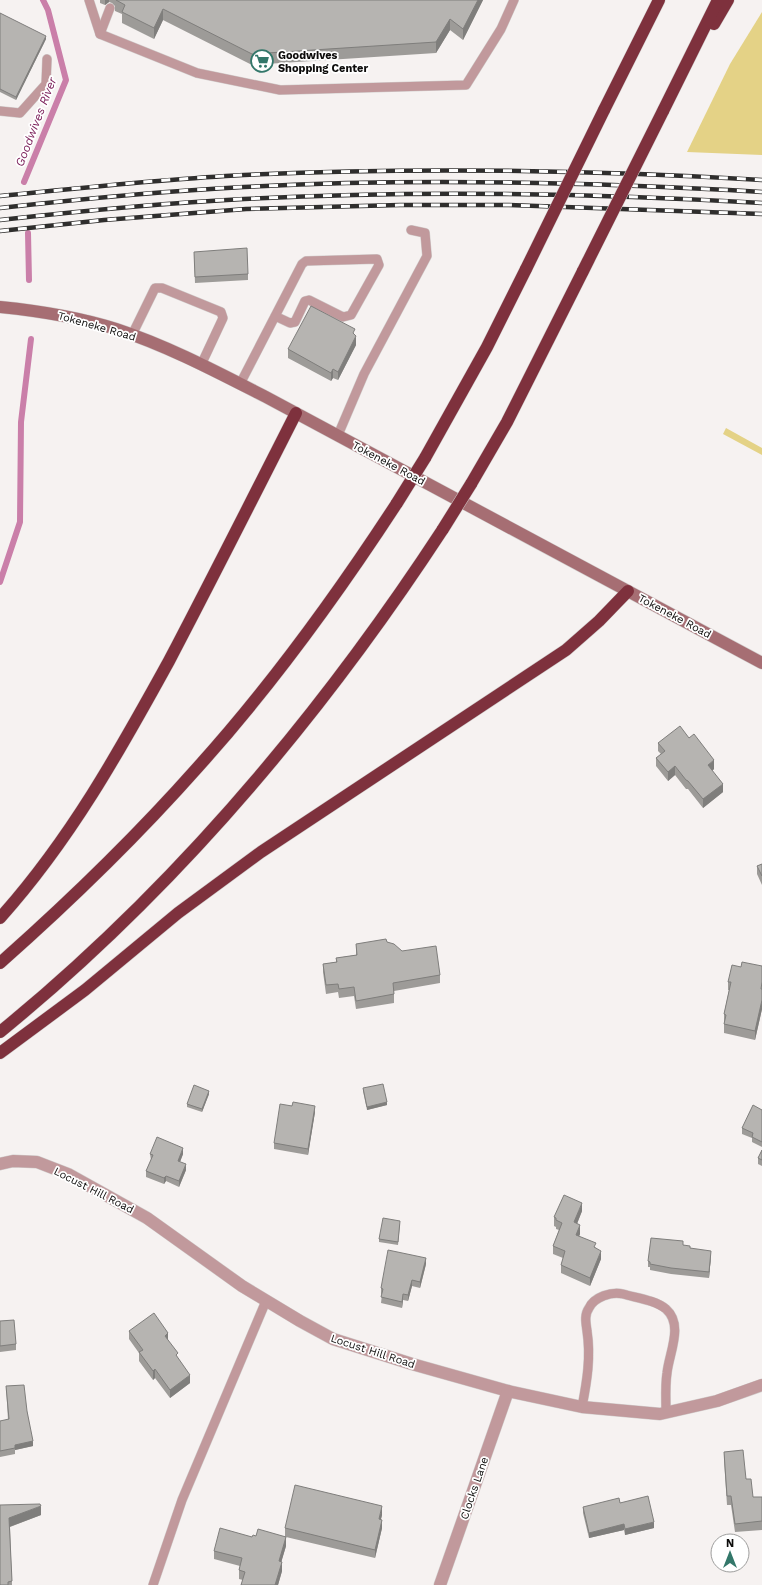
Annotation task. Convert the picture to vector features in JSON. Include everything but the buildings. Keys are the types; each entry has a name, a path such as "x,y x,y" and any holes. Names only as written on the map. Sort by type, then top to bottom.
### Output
{"highway":[{"path":"0,963 101,870 199,767 290,655 335,595 397,503 425,458 487,347 659,0"},
{"path":"0,1032 79,964 132,913 233,808 280,753 370,637 443,529 471,484 510,415 718,0"},
{"path":"673,90 728,0"},
{"path":"0,918 23,892 81,814 116,756 195,611 296,413"},
{"path":"0,1053 85,990 178,913 260,852 566,650 599,621 628,591"}],"main road":[{"name":"Tokeneke Road","path":"0,307 51,313 84,320 132,335 182,355 338,435 762,663"}],"street":[{"name":"Locust Hill Road","path":"0,1164 13,1161 37,1162 68,1174 147,1218 266,1301 300,1321 340,1342 412,1364 508,1391 582,1407 660,1414 716,1401 762,1385"},
{"name":"Clocks Lane","path":"440,1585 508,1391"}],"lane":[{"path":"89,0 100,34"},
{"path":"100,34 197,73 280,90 466,85 501,29 514,0"},
{"path":"100,34 110,8"},
{"path":"0,111 20,113 46,84 47,60"},
{"path":"338,435 364,374 427,256 425,233 411,230"},
{"path":"240,384 275,316 302,264 306,261 377,259 379,264 351,315 343,317 309,300 305,301 295,322 290,323 275,316"},
{"path":"132,335 155,288 162,288 221,312 223,318 201,365"},
{"path":"582,1407 588,1379 590,1354 586,1319 588,1308 595,1300 606,1295 619,1293 652,1302 665,1309 672,1317 675,1327 667,1374 666,1412"},
{"path":"153,1585 182,1500 266,1301"}],"shaded area":[{"path":"762,12 762,155 687,152 730,64"},
{"path":"726,428 762,448 762,455 723,434"}],"waterway":[{"name":"Goodwives River","path":"24,182 66,80 48,10 43,0"},
{"name":"Goodwives River","path":"28,233 29,280"},
{"name":"Goodwives River","path":"0,582 20,522 21,422 31,339"}],"railway":[{"path":"0,196 183,179 244,175 374,171 439,170 568,172 762,180"},
{"path":"0,208 91,198 309,184 503,182 762,192"},
{"path":"0,220 91,210 183,203 374,194 568,195 762,203"},
{"path":"0,231 104,220 246,209 400,205 509,205 762,214"}],"place":[{"name":"Goodwives Shopping Center","path":"262,61"}]}
